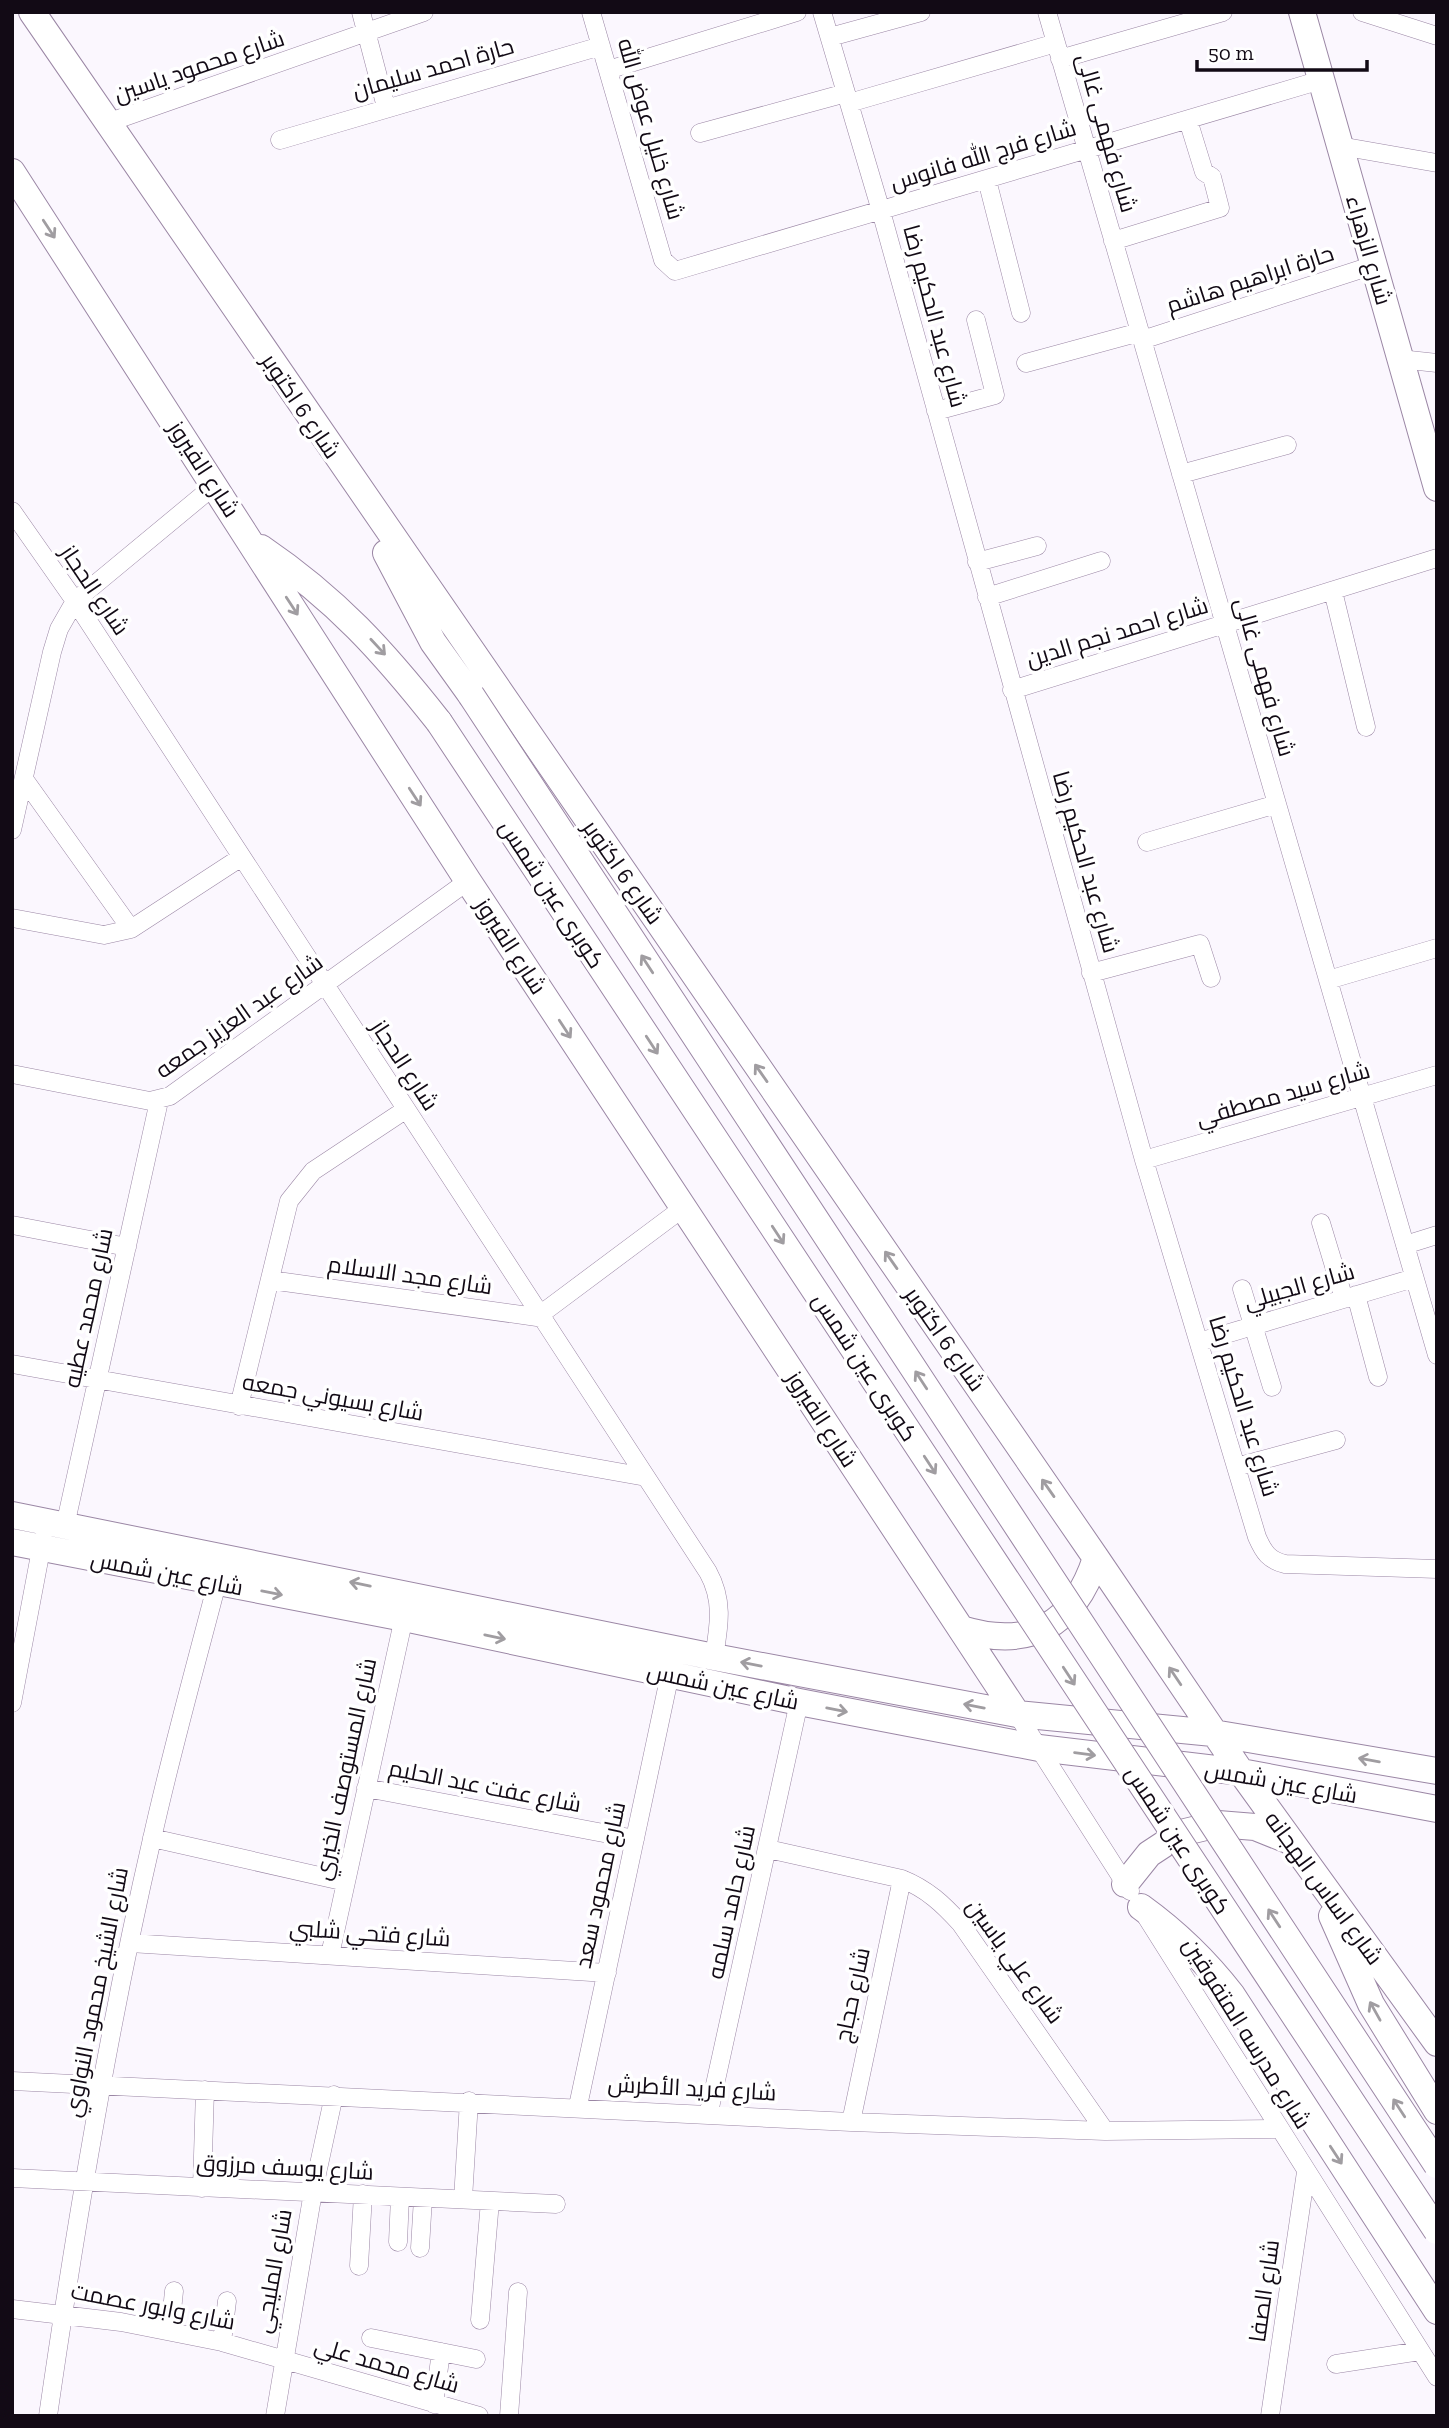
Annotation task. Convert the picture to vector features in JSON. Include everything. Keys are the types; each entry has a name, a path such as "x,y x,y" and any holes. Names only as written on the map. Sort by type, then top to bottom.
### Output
{"main road":[{"name":"شارع 6 اكتوبر","path":"33,12 351,479 1096,1558 1213,1733"},
{"name":"شارع الزهراء","path":"1302,12 1437,488"},
{"name":"شارع الفيروز","path":"12,172 468,881 1017,1714"},
{"name":"كوبرى عين شمس","path":"351,479 427,631 1437,2165"},
{"name":"كوبرى عين شمس","path":"251,541 303,577 351,618 394,664 439,722 1437,2231"},
{"name":"شارع عين شمس","path":"12,1515 406,1606 670,1674 799,1702 1039,1748 1241,1772 1437,1809"},
{"name":"شارع عين شمس","path":"12,1542 217,1583 406,1606 714,1657 1017,1714 1213,1733 1437,1771"},
{"path":"961,1629 989,1637 1018,1637 1046,1628 1075,1602 1087,1586 1096,1558"},
{"name":"شارع اساس الهجانه","path":"1213,1733 1437,2043"},
{"path":"1125,1884 1149,1854 1181,1833 1217,1824 1255,1827 1290,1841"},
{"path":"1320,1882 1351,1964 1371,2004 1437,2111"},
{"path":"1140,1907 1183,1939 1206,1962 1232,1995 1437,2311"}],"street":[{"path":"361,12 386,107"},
{"name":"شارع محمود ياسين","path":"107,123 424,12"},
{"name":"شارع خليل عوض الله","path":"591,12 663,260"},
{"path":"608,70 797,12"},
{"name":"شارع عبد الحكيم رضا","path":"822,12 881,211 1144,1160 1257,1537 1264,1552 1273,1561 1285,1564 1437,1569"},
{"path":"830,37 921,12"},
{"name":"شارع فهمى غالى","path":"1047,12 1437,1355"},
{"path":"701,133 1223,12"},
{"path":"1362,12 1437,36"},
{"name":"حارة احمد سليمان","path":"280,139 601,46"},
{"name":"شارع فرج الله فانوس","path":"663,260 667,267 683,270 1321,80"},
{"path":"1113,241 1220,208 1212,177 1204,172 1188,120"},
{"path":"1339,146 1437,163"},
{"path":"986,180 1021,313"},
{"name":"حارة ابراهيم هاشم","path":"1026,363 1141,336 1374,265"},
{"path":"936,411 995,395 976,320"},
{"path":"1400,359 1437,363"},
{"path":"1181,474 1287,445"},
{"path":"12,830 52,652 59,629 75,601 215,485"},
{"name":"شارع الحجاز","path":"12,511 75,601 718,1590 721,1615 714,1657"},
{"path":"977,562 1037,546"},
{"name":"شارع احمد نجم الدين","path":"1012,690 1437,558"},
{"path":"986,597 1101,561"},
{"path":"1333,591 1366,727"},
{"path":"23,779 131,929"},
{"path":"1147,842 1277,804"},
{"path":"12,918 104,935 131,929 240,858"},
{"name":"شارع عبد العزيز جمعه","path":"12,1074 159,1101 184,1087 468,881"},
{"path":"1091,973 1200,944 1211,978"},
{"path":"1328,980 1437,948"},
{"name":"شارع سيد مصطفي","path":"1144,1160 1437,1075"},
{"name":"شارع محمد عطيه","path":"12,1703 41,1548 56,1524 98,1380 159,1101"},
{"path":"240,1406 289,1202 313,1171 405,1110"},
{"path":"542,1316 683,1208"},
{"path":"1321,1223 1378,1377"},
{"path":"12,1225 127,1247"},
{"path":"1405,1245 1437,1235"},
{"name":"شارع الجبيلي","path":"1199,1342 1414,1278"},
{"name":"شارع مجد الاسلام","path":"271,1280 542,1316"},
{"path":"1242,1289 1256,1325 1272,1387"},
{"name":"شارع بسيوني جمعه","path":"12,1364 646,1477"},
{"path":"1236,1467 1336,1440"},
{"name":"شارع الشيخ محمود النواوي","path":"48,2416 83,2182 130,1943 152,1838 217,1583"},
{"name":"شارع المستوصف الخيري","path":"330,1955 406,1606"},
{"name":"شارع محمود سعد","path":"578,2106 670,1674"},
{"name":"شارع حامد سلمه","path":"709,2112 799,1702"},
{"name":"شارع مدرسه المتفوقين","path":"1017,1714 1437,2377"},
{"name":"شارع عفت عبد الحليم","path":"366,1788 635,1839"},
{"path":"152,1838 346,1882"},
{"name":"شارع علي ياسين","path":"768,1849 902,1879 921,1886 961,1924 1105,2131"},
{"name":"شارع حجاج","path":"851,2122 902,1879"},
{"name":"شارع فتحي شلبي","path":"130,1943 607,1973"},
{"name":"شارع فريد الأطرش","path":"12,2081 709,2112 851,2122 1105,2131 1278,2129"},
{"path":"202,2188 205,2090"},
{"name":"شارع المليجي","path":"275,2416 282,2360 334,2095"},
{"path":"463,2199 469,2101"},
{"name":"شارع الصفا","path":"1270,2416 1306,2172"},
{"name":"شارع يوسف مرزوق","path":"12,2178 556,2204"},
{"path":"359,2266 363,2194"},
{"path":"398,2242 400,2196"},
{"path":"420,2248 423,2198"},
{"path":"481,2319 490,2201"},
{"path":"170,2331 174,2291"},
{"path":"509,2416 518,2292"},
{"path":"222,2343 227,2301"},
{"name":"شارع وابور عصمت","path":"12,2309 170,2331 282,2360"},
{"path":"371,2338 476,2359"},
{"path":"1336,2364 1420,2351"},
{"path":"425,2407 442,2352"},
{"name":"شارع محمد علي","path":"282,2360 425,2407 479,2416"}]}
